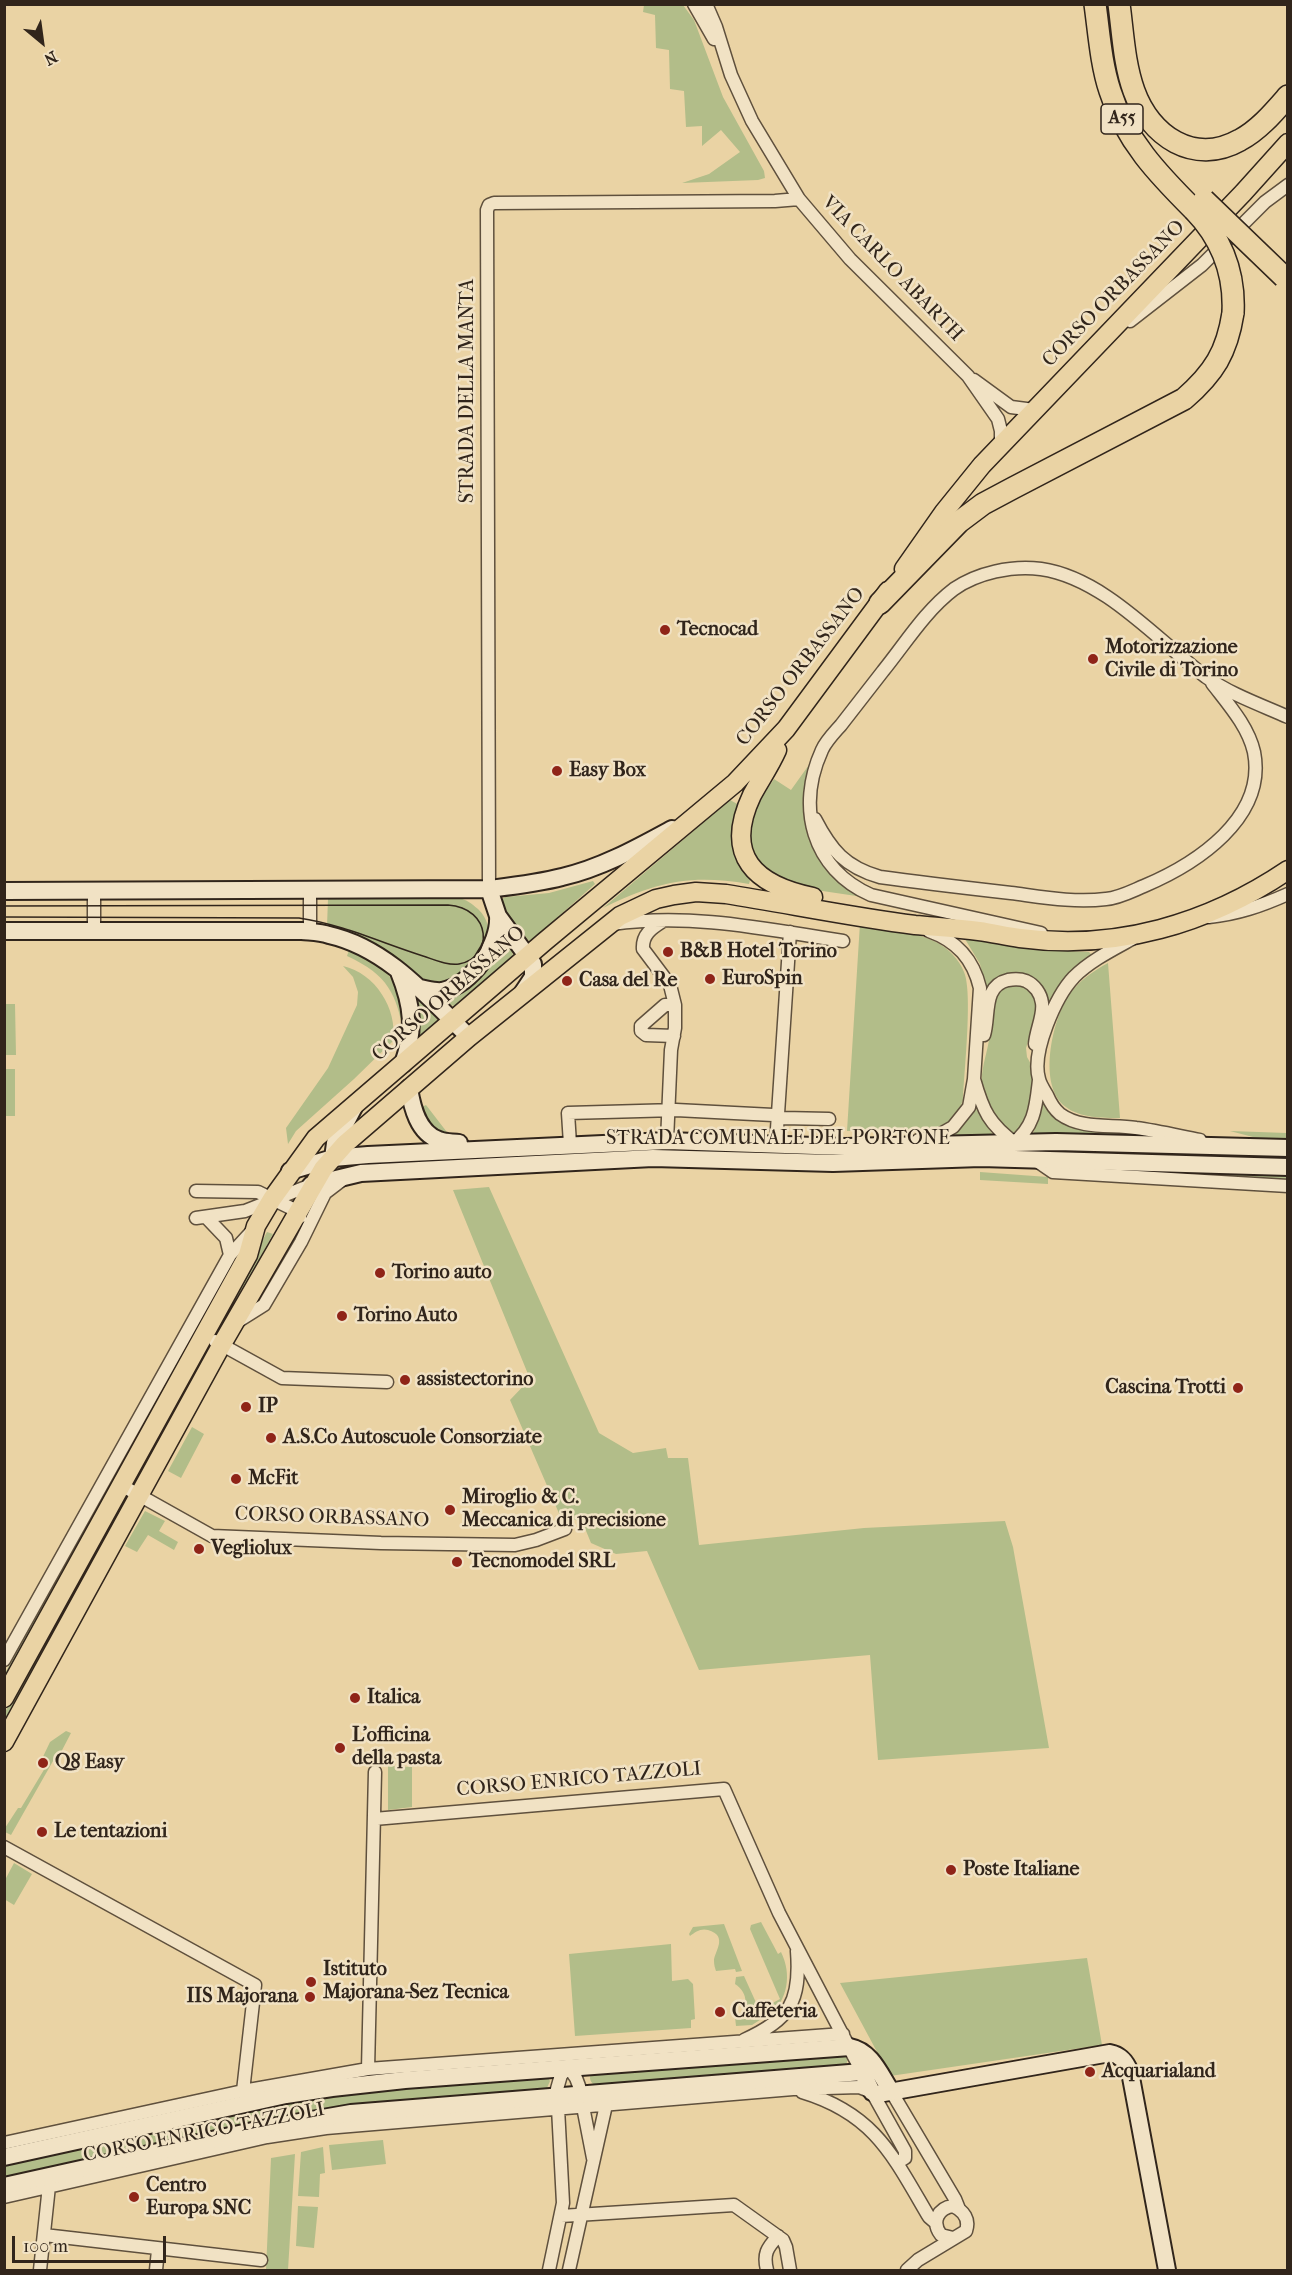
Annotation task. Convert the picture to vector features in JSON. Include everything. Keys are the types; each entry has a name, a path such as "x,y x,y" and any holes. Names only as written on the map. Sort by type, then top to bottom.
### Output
{"highway":[{"name":"A55","path":"1095,4 1109,90 1116,108 1141,153 1157,173 1199,205"},
{"name":"A55","path":"1110,4 1120,74 1131,108 1160,154 1199,205"},
{"path":"1119,4 1126,62 1134,90 1151,123 1169,139 1184,146 1201,149 1232,144 1254,130 1287,96"},
{"path":"1199,205 1286,279"},
{"path":"880,603 971,512 1184,399 1215,367 1230,332 1233,313 1233,284 1223,252 1199,205"}],"main road":[{"path":"1243,193 1287,143"},
{"path":"1243,193 1287,158"},
{"name":"CORSO ORBASSANO","path":"4,1698 121,1485 176,1368 204,1334 248,1255 256,1227 272,1199 316,1138 527,956 699,814 761,758 786,729 880,603 944,512 1001,445 1243,193"},
{"path":"786,729 746,811 741,831 742,846 755,872 767,882 796,893 1020,938 1101,940 1139,935 1198,918 1239,900 1287,870"},
{"path":"4,1742 311,1185 345,1144 469,1037 607,925 620,916 656,899 696,892 726,894 914,925 980,931"}],"street":[{"name":"VIA CARLO ABARTH","path":"694,4 725,59 757,130 799,199 850,259 968,376 1011,407 1034,410"},
{"name":"VIA CARLO ABARTH","path":"706,4 716,27 725,59"},
{"path":"1086,355 1202,265 1265,202 1287,185"},
{"name":"STRADA DELLA MANTA","path":"489,889 487,222 489,205 494,203 799,199"},
{"name":"VIA CARLO ABARTH","path":"968,376 998,419 1001,445"},
{"path":"1075,941 871,895 843,878 820,851 814,834 810,786 822,748 927,615 954,589 983,574 1014,569 1039,569 1068,575 1116,604 1209,678 1287,717"},
{"path":"812,812 827,842 838,854 864,872 880,877 1061,899 1115,898 1157,881 1199,856 1233,825 1245,808 1255,773 1250,737 1209,678"},
{"path":"4,891 489,889 562,878 584,871 632,851 699,814"},
{"path":"310,889 310,932"},
{"path":"418,988 445,990 478,967 496,938 499,927 498,916 489,889"},
{"path":"94,890 94,931"},
{"path":"1198,918 1231,915 1257,908 1287,894"},
{"path":"498,916 534,969 533,977 522,993"},
{"path":"607,925 664,921 719,921 843,941"},
{"name":"STRADA COMUNALE DEL PORTONE","path":"664,921 648,931 644,937 643,949 670,985 675,1005 667,1141"},
{"path":"888,1146 938,1136 953,1127 969,1107 974,1079 980,988 977,975 964,952 955,944 943,936 914,925"},
{"path":"4,931 310,932 330,935 369,950 398,969 469,1037"},
{"name":"STRADA COMUNALE DEL PORTONE","path":"776,1144 790,932"},
{"path":"1038,1060 1048,1022 1063,990 1087,966 1139,935"},
{"path":"398,969 411,1010 409,1045 402,1064"},
{"path":"976,1056 985,1033 990,994 994,988 1004,981 1015,979 1027,981 1037,989 1043,1006 1035,1041 1039,1078 1030,1126 1014,1143 981,1158"},
{"path":"674,1036 646,1035 641,1031 641,1026 665,1005 675,1005"},
{"path":"1039,1078 1055,1108 1073,1120 1092,1125 1135,1127 1224,1145"},
{"path":"974,1079 986,1115 994,1126 1053,1172 1287,1186"},
{"path":"409,1088 415,1114 428,1133 439,1140 480,1149"},
{"path":"233,1324 264,1305 301,1242 325,1193 354,1174 337,1164 333,1158 335,1143 356,1104"},
{"name":"STRADA COMUNALE DEL PORTONE","path":"570,1144 568,1113 668,1110 773,1114 778,1117 829,1119"},
{"name":"STRADA COMUNALE DEL PORTONE","path":"290,1171 333,1158 570,1144 667,1141 888,1146 1014,1143 1224,1145 1287,1148"},
{"name":"STRADA COMUNALE DEL PORTONE","path":"230,1255 226,1238 201,1217 245,1211 311,1185 354,1174 653,1158 833,1162 981,1158 1287,1167"},
{"path":"196,1191 258,1192 297,1210 301,1221 301,1242"},
{"name":"CORSO ORBASSANO","path":"4,1660 176,1368 230,1255 256,1227"},
{"path":"204,1334 282,1378 387,1382"},
{"name":"CORSO ORBASSANO","path":"121,1485 212,1536 381,1543 515,1545 565,1529"},
{"path":"368,2069 375,1772"},
{"name":"CORSO ENRICO TAZZOLI","path":"374,1819 724,1789 752,1855 796,1944 905,2151 905,2158 897,2163"},
{"name":"CORSO ENRICO TAZZOLI","path":"4,1847 255,1985 243,2091"},
{"name":"CORSO ENRICO TAZZOLI","path":"736,2043 767,2028 785,2013 793,2002 798,1988 796,1944"},
{"name":"CORSO ENRICO TAZZOLI","path":"6,2147 41,2149 286,2096 377,2082 569,2068 847,2041"},
{"name":"CORSO ENRICO TAZZOLI","path":"6,2147 243,2091 368,2069 621,2049 736,2043 847,2041 866,2055 891,2091 959,2208"},
{"name":"CORSO ENRICO TAZZOLI","path":"583,2100 606,2105 793,2089 859,2087 878,2094 1110,2053 1115,2054 1124,2060 1130,2072 1167,2271"},
{"path":"428,2064 452,2077"},
{"path":"549,2271 563,2203 557,2102 558,2082 569,2068 576,2078 583,2100 593,2158"},
{"name":"CORSO ENRICO TAZZOLI","path":"4,2186 314,2119 464,2103 583,2100 862,2072"},
{"name":"CORSO ENRICO TAZZOLI","path":"286,2096 317,2078"},
{"name":"CORSO ENRICO TAZZOLI","path":"793,2089 833,2103 861,2121 881,2141 929,2217 943,2232"},
{"name":"CORSO ENRICO TAZZOLI","path":"4,2197 267,2137 337,2127 485,2114 557,2102"},
{"path":"464,2103 485,2114"},
{"path":"569,2271 606,2105"},
{"path":"40,2271 50,2186"},
{"path":"561,2216 734,2205 785,2243 790,2271"},
{"path":"907,2271 918,2260 932,2252 940,2241 943,2232 937,2216 942,2210 953,2206 959,2208 967,2219 968,2226 960,2236 943,2232"},
{"path":"44,2235 158,2250 261,2260"},
{"path":"767,2271 766,2249 778,2236"},
{"path":"156,2271 158,2250"}],"green space":[{"path":"644,5 683,5 694,20 723,97 764,171 765,178 682,183 709,174 740,152 721,130 702,146 702,126 686,127 684,91 670,89 669,50 656,48 655,15 643,12"},
{"path":"811,762 805,800 809,838 821,860 863,897 809,889 766,875 751,849 748,836 751,818 774,779 791,790"},
{"path":"730,800 741,806 751,877 749,884 708,880 674,882 640,892 603,908"},
{"path":"593,881 595,884 530,942 502,910 501,899 506,897 549,893"},
{"path":"458,898 469,902 482,913 488,926 487,937 470,965 443,983 429,982 379,947 327,926 328,899"},
{"path":"860,923 908,932 936,942 953,954 964,972 967,982 968,1015 963,1100 958,1112 939,1127 926,1130 847,1131"},
{"path":"965,939 1030,949 1089,952 1092,955 1063,983 1048,1007 1028,979 986,991 980,964"},
{"path":"507,945 512,948 513,957 455,1006 450,1005 444,999 497,948"},
{"path":"349,950 380,968 399,988 404,1011 404,1036 398,1008 388,987 372,971 347,956"},
{"path":"1108,963 1120,1118 1085,1115 1066,1107 1057,1097 1052,1085 1050,1069 1050,1053 1057,1020 1069,995 1082,981"},
{"path":"343,966 365,976 382,994 392,1017 393,1041 296,1131 288,1144 286,1128 328,1068 357,1005 358,992 353,977"},
{"path":"1015,984 1021,985 1034,994 1038,1009 1026,1048 1027,1057 1032,1066 1032,1100 1025,1125 1013,1136 989,1107 982,1088 982,1081 989,1040 991,1003 999,991"},
{"path":"414,992 438,1020 414,1043"},
{"path":"4,1004 15,1004 16,1055 5,1055"},
{"path":"5,1069 15,1069 15,1116 5,1116"},
{"path":"1043,1103 1052,1115 1132,1135 1033,1134"},
{"path":"426,1105 453,1140 442,1138 418,1109"},
{"path":"975,1107 993,1135 949,1138 947,1136 965,1122"},
{"path":"1230,1131 1287,1133 1287,1143 1272,1142"},
{"path":"1054,1148 1287,1154 1287,1162 1055,1155"},
{"path":"1134,1168 1287,1173 1287,1182 1134,1171"},
{"path":"980,1172 1048,1177 1048,1184 980,1180"},
{"path":"489,1187 599,1433 633,1453 666,1448 668,1458 688,1458 699,1545 864,1528 1005,1521 1013,1547 1049,1748 878,1760 870,1655 699,1670 647,1551 616,1554 591,1543 582,1521 561,1518 510,1400 530,1379 453,1190"},
{"path":"267,1232 273,1234 222,1328 217,1325"},
{"path":"202,1348 209,1351 137,1480 132,1478"},
{"path":"167,1379 170,1381 5,1681 5,1673"},
{"path":"192,1427 204,1434 181,1478 168,1471"},
{"path":"122,1498 127,1501 5,1721 5,1712"},
{"path":"145,1511 165,1521 159,1531 178,1542 174,1550 148,1535 137,1552 125,1546"},
{"path":"66,1731 71,1733 58,1758 53,1761 11,1835 5,1832 5,1828 18,1808 21,1808 45,1768 40,1763 50,1742"},
{"path":"388,1766 412,1767 412,1807 388,1810"},
{"path":"14,1863 32,1874 14,1905 4,1899 5,1880"},
{"path":"761,1922 778,1954 781,1952 787,1978 784,1995 769,2016 765,2007 780,1999 750,1929 751,1925"},
{"path":"724,1924 742,1971 736,1972 735,1969 716,1971 714,1961 719,1940 714,1933 703,1930 690,1936 689,1934 693,1927"},
{"path":"671,1944 672,1981 688,1979 693,1984 695,2019 691,2020 691,2028 575,2036 569,1954"},
{"path":"1087,1958 1102,2045 890,2076 840,1983"},
{"path":"744,1976 763,2018 752,2025 736,2026 735,2017 743,2010 746,2001 743,1992 735,1984 736,1977"},
{"path":"846,2054 848,2059 846,2065 841,2068 596,2086 590,2079 591,2073"},
{"path":"546,2075 550,2081 547,2088 538,2090 5,2180 4,2162 316,2095"},
{"path":"383,2140 386,2164 332,2170 329,2145"},
{"path":"323,2147 325,2173 320,2174 319,2197 298,2196 301,2152"},
{"path":"295,2154 288,2270 266,2270 271,2158"},
{"path":"298,2206 318,2207 314,2248 296,2246"}],"tram line":[{"path":"4,906 448,905 463,908 473,915 480,923 483,943 478,953 470,960 450,964 346,929 299,918 4,917"}],"place":[{"name":"Tecnocad","path":"665,630"},
{"name":"Motorizzazione Civile di Torino","path":"1093,659"},
{"name":"Easy Box","path":"557,771"},
{"name":"B&B Hotel Torino","path":"668,952"},
{"name":"EuroSpin","path":"710,979"},
{"name":"Casa del Re","path":"567,981"},
{"name":"Torino auto","path":"380,1273"},
{"name":"Torino Auto","path":"342,1316"},
{"name":"assistectorino","path":"405,1380"},
{"name":"Cascina Trotti","path":"1238,1388"},
{"name":"IP","path":"246,1407"},
{"name":"A.S.Co Autoscuole Consorziate","path":"271,1438"},
{"name":"McFit","path":"236,1479"},
{"name":"Miroglio & C. Meccanica di precisione","path":"450,1510"},
{"name":"Vegliolux","path":"199,1549"},
{"name":"Tecnomodel SRL","path":"457,1562"},
{"name":"Italica","path":"355,1698"},
{"name":"L'officina della pasta","path":"340,1748"},
{"name":"Q8 Easy","path":"43,1763"},
{"name":"Le tentazioni","path":"42,1832"},
{"name":"Poste Italiane","path":"951,1870"},
{"name":"Istituto Majorana-Sez Tecnica","path":"311,1982"},
{"name":"IIS Majorana","path":"310,1997"},
{"name":"Caffeteria","path":"720,2012"},
{"name":"Acquarialand","path":"1090,2072"},
{"name":"Centro Europa SNC","path":"134,2197"}]}
